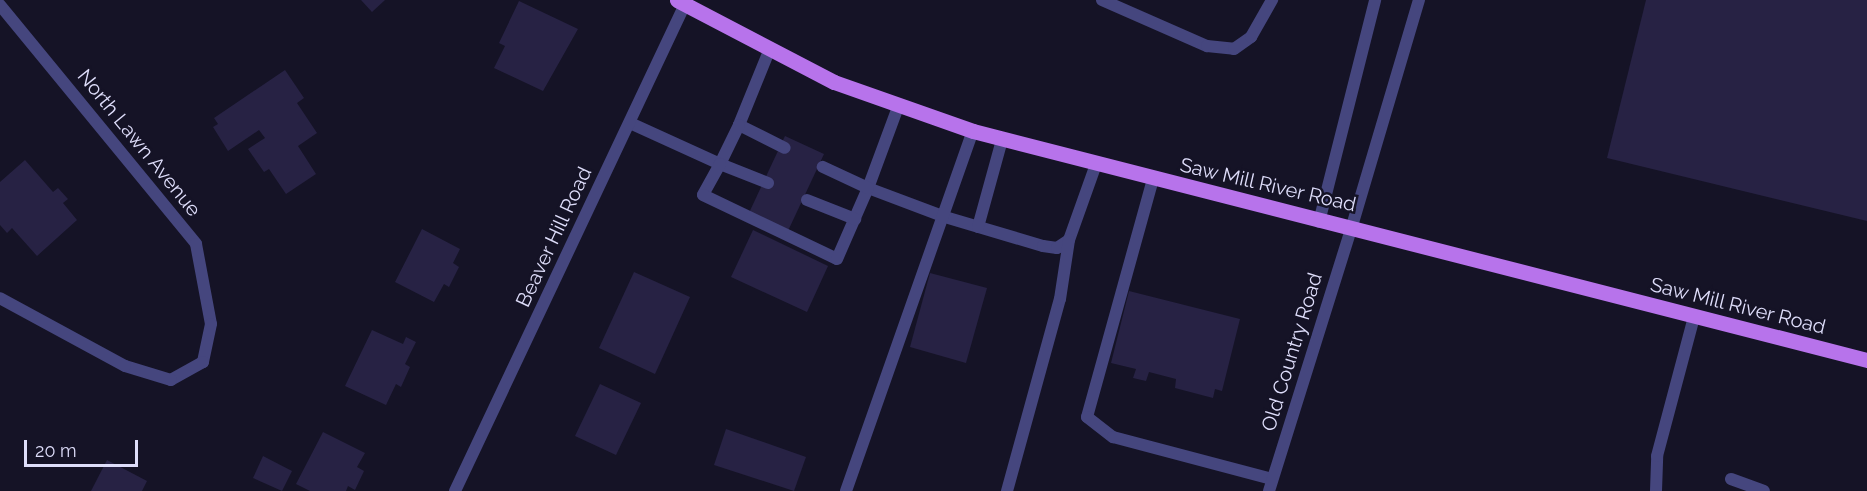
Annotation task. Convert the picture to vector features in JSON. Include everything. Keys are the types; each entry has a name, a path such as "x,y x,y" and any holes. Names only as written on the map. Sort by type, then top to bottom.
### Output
{"main road":[{"name":"Saw Mill River Road","path":"683,2 769,51 898,107 1002,140 1319,222 1352,225 1424,249 1867,360"}],"street":[{"path":"1102,0 1207,46 1234,49 1251,37 1272,0"},
{"path":"1319,222 1374,0"},
{"name":"Old Country Road","path":"1271,485 1419,0"},
{"name":"Beaver Hill Road","path":"455,491 630,123 683,2"},
{"name":"North Lawn Avenue","path":"0,5 196,244 211,324 203,362 171,380 125,366 0,298"},
{"path":"769,51 739,125 703,195 837,259 868,188 898,107"},
{"path":"630,123 768,183"},
{"path":"739,125 785,148"},
{"path":"846,491 945,217 973,131"},
{"path":"978,227 1002,140"},
{"path":"1007,491 1060,299 1069,240 1096,164"},
{"path":"823,166 868,188 978,227 1043,246 1057,248 1069,240"},
{"path":"1153,179 1087,417 1113,437 1271,485"},
{"path":"807,200 855,219"},
{"path":"1656,491 1657,456 1694,317"},
{"path":"1731,479 1764,491"}],"building":[{"path":"361,0 385,0 372,12"},
{"path":"1646,0 1867,0 1867,221 1607,158"},
{"path":"519,1 578,29 543,91 494,68 505,46 499,43"},
{"path":"285,70 304,98 297,103 317,133 298,146 316,174 286,194 269,169 264,172 248,149 265,138 259,130 228,151 213,127 218,124 214,118"},
{"path":"785,136 824,154 787,233 748,215"},
{"path":"25,160 53,192 58,188 68,199 63,203 77,220 37,256 12,228 7,233 0,225 0,182"},
{"path":"422,229 460,249 453,263 459,267 449,287 444,284 434,302 395,282"},
{"path":"753,230 828,266 807,312 731,277"},
{"path":"634,272 690,297 655,374 599,348"},
{"path":"930,273 987,288 966,363 910,347"},
{"path":"1129,291 1240,319 1222,391 1215,389 1213,398 1175,388 1176,379 1149,372 1146,381 1133,378 1136,369 1111,363"},
{"path":"372,330 403,344 406,337 416,342 405,364 410,367 401,387 396,384 386,405 345,386"},
{"path":"600,384 641,403 616,455 575,436"},
{"path":"726,429 806,457 794,491 714,465"},
{"path":"323,432 365,453 357,467 364,471 355,490 348,486 346,491 310,491 296,484"},
{"path":"263,456 292,471 282,491 253,478"},
{"path":"107,460 147,481 142,491 91,491"}]}
